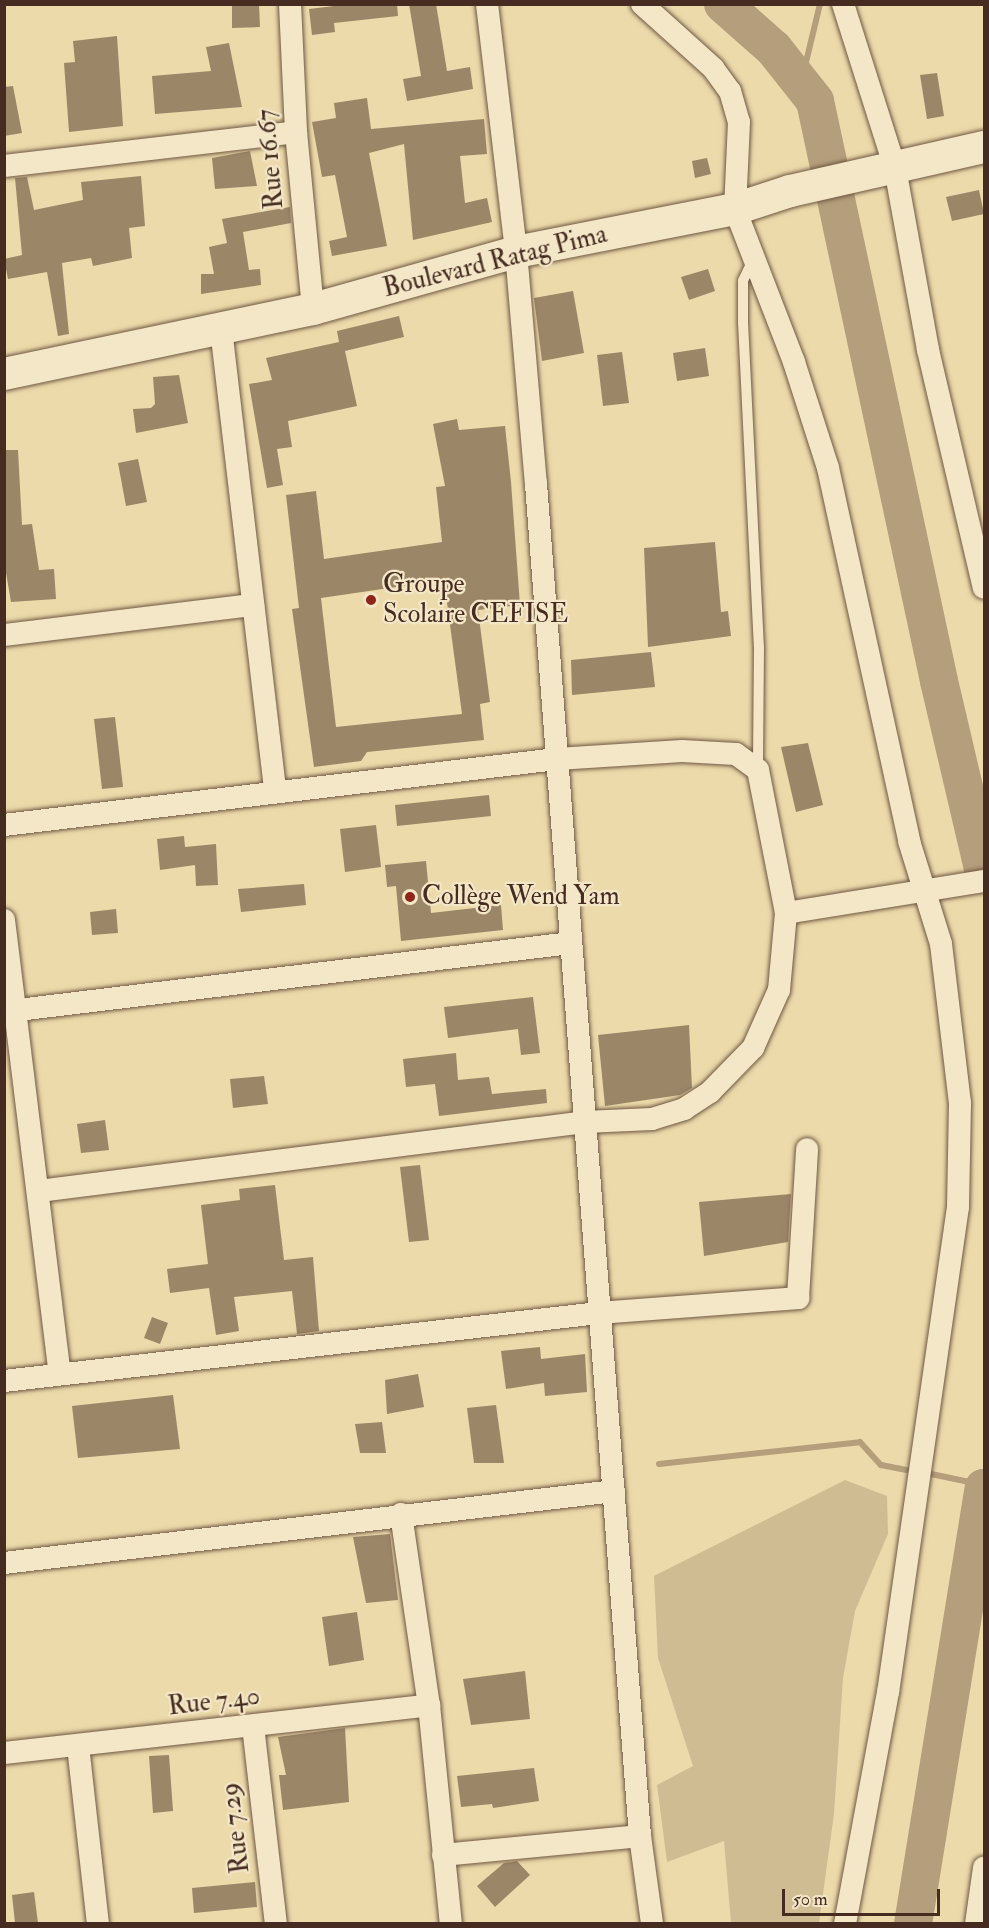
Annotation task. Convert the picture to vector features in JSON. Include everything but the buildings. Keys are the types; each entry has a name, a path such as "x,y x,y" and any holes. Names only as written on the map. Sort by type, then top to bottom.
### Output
{"street":[{"name":"Rue 16.67","path":"290,4 296,132 313,309"},
{"path":"487,4 516,252 640,1836 652,1923"},
{"path":"642,4 713,68 730,91 739,122 735,209 828,468 909,841 941,944 960,1103 958,1207 888,1692 845,1923"},
{"path":"843,7 895,168 928,350 984,588"},
{"path":"4,166 296,132"},
{"name":"Boulevard Ratag Pima","path":"4,374 313,309 516,252 735,209 790,191 984,147"},
{"path":"221,329 274,792"},
{"path":"4,635 253,605"},
{"path":"4,825 557,759 704,752 736,754 758,770 786,913 779,990 753,1048 710,1092 684,1109 652,1119 585,1122 39,1191"},
{"path":"786,913 925,893 984,881"},
{"path":"4,920 18,1010 60,1374"},
{"path":"18,1010 571,943"},
{"path":"4,1381 599,1313 798,1298 807,1149"},
{"path":"4,1563 401,1514 614,1491"},
{"path":"401,1514 429,1705 451,1923"},
{"name":"Rue 7.40","path":"4,1754 429,1705"},
{"name":"Rue 7.29","path":"253,1726 276,1923"},
{"path":"78,1746 98,1923"},
{"path":"443,1855 640,1836"},
{"path":"976,1923 984,1868"}],"lane":[{"path":"754,258 746,268 743,281 743,322 759,647 758,770"}],"shaded area":[{"path":"845,1480 887,1496 888,1534 855,1611 843,1678 834,1814 819,1923 731,1923 724,1841 667,1862 657,1785 693,1766 658,1658 654,1576"}],"waterway":[{"path":"723,4 774,49 815,101 939,681 984,873"},
{"path":"801,83 820,4"},
{"path":"659,1464 860,1442 881,1465 907,1470"},
{"path":"931,1474 984,1485"},
{"path":"913,1924 984,1488"}],"place":[{"name":"Groupe Scolaire CEFISE","path":"371,600"},
{"name":"Collège Wend Yam","path":"410,897"}]}
